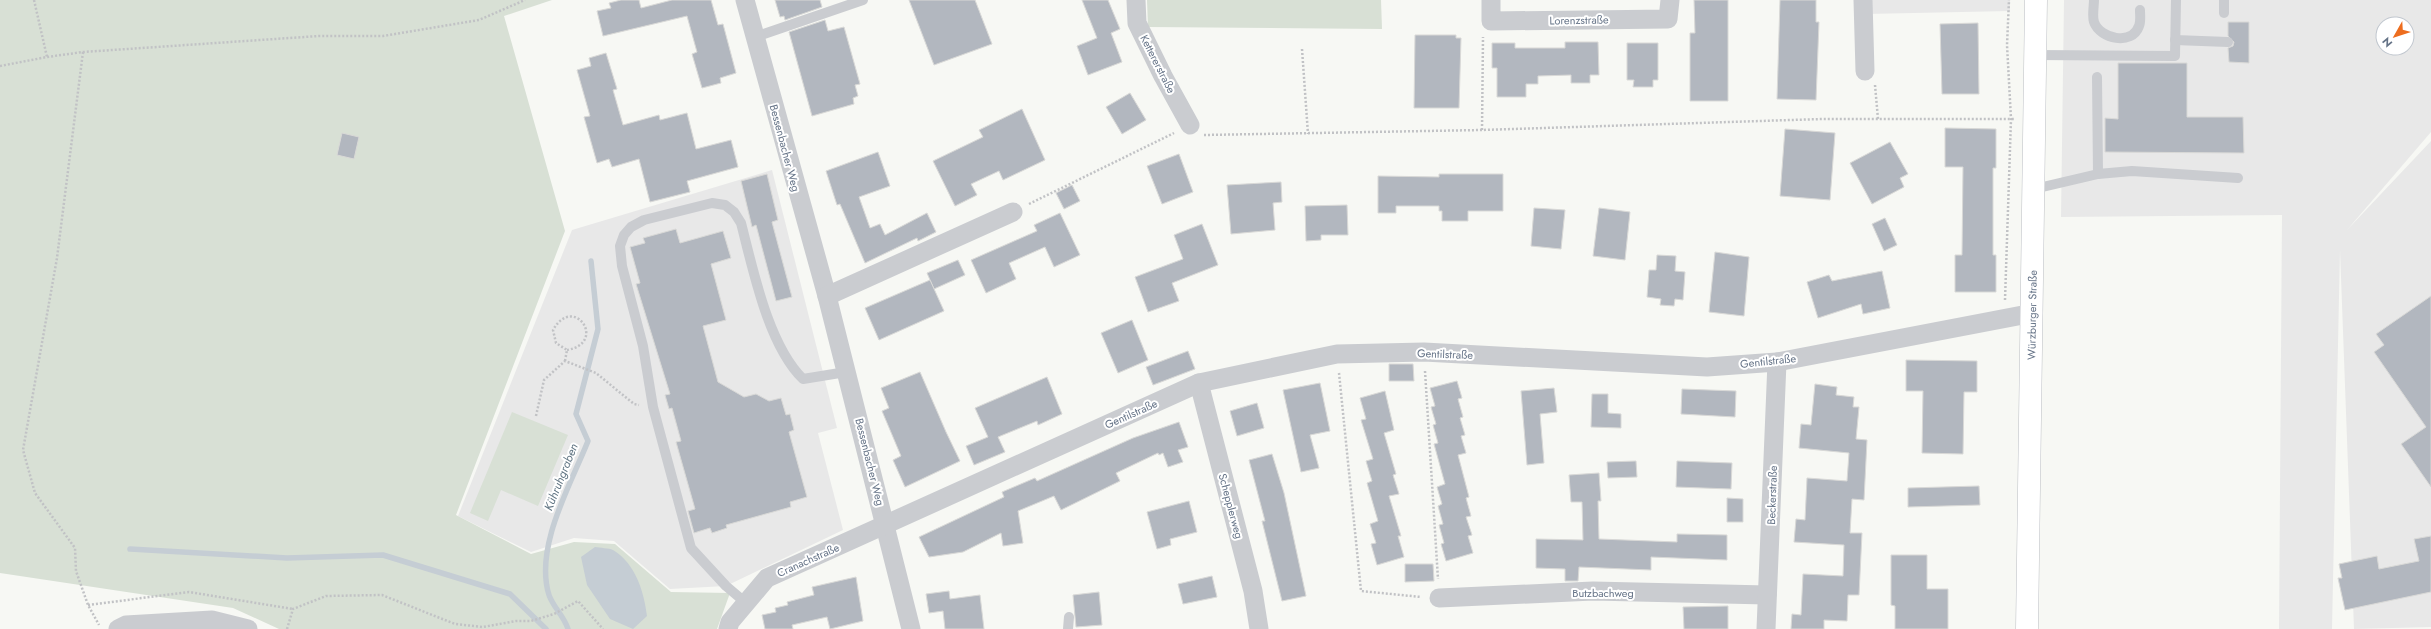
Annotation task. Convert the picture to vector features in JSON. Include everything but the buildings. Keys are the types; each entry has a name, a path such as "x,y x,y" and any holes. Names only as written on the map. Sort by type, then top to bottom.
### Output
{"main road":[{"name":"Würzburger Straße","path":"2027,629 2033,313 2036,0"}],"street":[{"name":"Bessenbacher Weg","path":"745,0 827,296 911,629"},
{"name":"Kettererstraße","path":"1136,0 1137,23 1163,76 1190,125"},
{"path":"1491,0 1491,21"},
{"name":"Lorenzstraße","path":"1491,21 1668,19 1670,0"},
{"path":"1863,0 1865,71"},
{"path":"827,296 1013,212"},
{"name":"Gentilstraße","path":"886,525 1199,383 1337,354 1424,352 1707,367 1777,362 2033,313"},
{"name":"Beckerstraße","path":"1766,629 1777,362"},
{"name":"Schepplerweg","path":"1199,383 1253,591 1259,629"},
{"name":"Cranachstraße","path":"728,629 730,622 766,578 886,525"},
{"name":"Butzbachweg","path":"1438,598 1593,592 1767,596"},
{"path":"118,629 126,625 212,620 248,629"}],"lane":[{"path":"755,37 863,0"},
{"path":"2094,0 2094,21 2099,30 2113,38 2122,38 2136,30 2139,26 2140,10"},
{"path":"2036,55 2175,56 2176,0"},
{"path":"2224,0 2224,13"},
{"path":"2175,40 2228,42"},
{"path":"2097,77 2098,174"},
{"path":"2034,189 2098,174 2132,171 2238,178"},
{"path":"746,603 726,586 691,548 653,407 643,346 622,266 620,246 624,235 632,226 644,220 712,202 725,205 734,212 741,223 763,305 794,370 803,379 846,372"},
{"path":"1068,629 1069,617"}],"path":[{"path":"34,0 47,56"},
{"path":"0,66 47,56 83,52 319,36 383,36 479,20 525,0"},
{"path":"2005,319 2010,118 2007,45 2009,0"},
{"path":"1482,130 1482,36 1491,21"},
{"path":"1302,49 1308,134"},
{"path":"83,52 57,258 22,450 35,493 74,548 76,571 88,605 102,629"},
{"path":"1865,71 1877,87 1878,119"},
{"path":"1013,212 1190,125 1205,137 1878,119 1999,119"},
{"path":"569,316 580,319 587,329 586,339 578,348 567,350 556,343 553,330 559,320 569,316"},
{"path":"536,416 544,380 565,361 567,350"},
{"path":"1424,352 1438,576"},
{"path":"1337,354 1361,591 1438,598"},
{"path":"565,361 596,373 634,404 653,407"},
{"path":"88,605 189,592 293,609 326,596 382,595 454,624 483,627 516,621 531,621 554,614 563,607 578,601 603,629"},
{"path":"287,629 293,609"}],"shaded area":[{"path":"0,0 552,0 504,16 565,231 456,515 531,554 574,542 615,544 671,592 730,593 717,629 279,629 233,608 0,573"},
{"path":"1147,0 1381,0 1382,29 1148,27"},
{"path":"1865,0 2010,0 2010,11 1866,14"},
{"path":"2064,0 2431,0 2431,132 2347,230 2431,141 2431,627 2354,629 2340,250 2332,629 2279,629 2282,215 2061,217"},
{"path":"772,170 837,428 818,433 843,530 726,586 670,589 614,541 574,538 531,552 458,516 572,230"},
{"path":"512,412 568,435 538,506 501,490 488,521 470,513"},
{"path":"595,547 613,550 628,563 638,579 644,598 647,616 633,629 610,619 587,585 581,557"}],"waterway":[{"name":"Kühruhgraben","path":"568,629 549,595 546,576 546,557 556,516 588,441 576,414 598,329 591,261"},
{"path":"130,549 287,558 383,555 510,594 546,629"}]}
